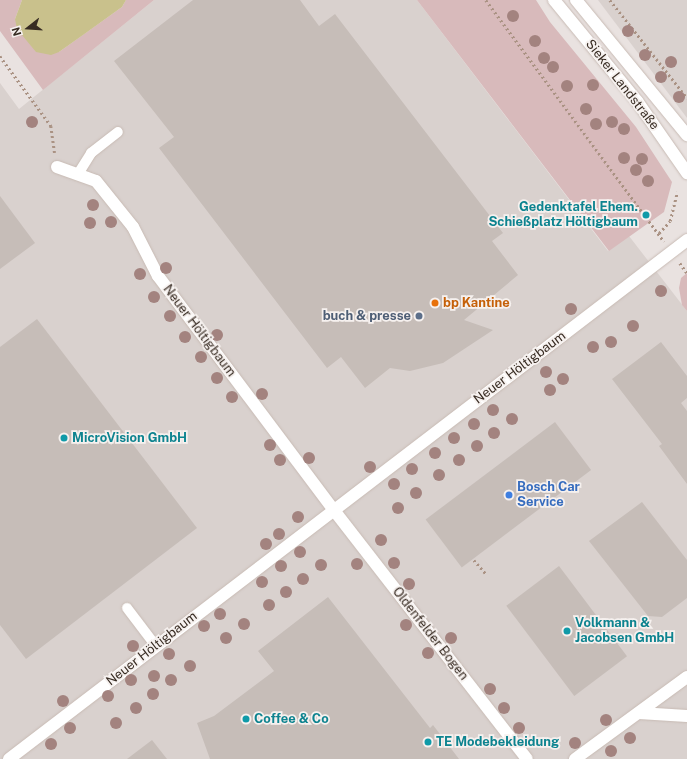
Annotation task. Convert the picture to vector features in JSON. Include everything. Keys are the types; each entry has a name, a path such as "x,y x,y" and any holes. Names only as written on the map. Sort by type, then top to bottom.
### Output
{"street":[{"name":"Sieker Landstraße","path":"554,0 637,101 687,173"},
{"name":"Sieker Landstraße","path":"576,0 687,135"},
{"name":"Neuer Höltigbaum","path":"57,167 96,181 133,228 158,276 333,509"},
{"path":"672,252 687,233"},
{"name":"Neuer Höltigbaum","path":"9,759 333,509 687,240"},
{"path":"672,252 687,247"},
{"name":"Oldenfelder Bogen","path":"333,509 527,759"},
{"path":"575,759 687,676"},
{"path":"639,713 687,716"}],"lane":[{"path":"78,174 91,153 118,132"},
{"path":"127,608 156,646"}],"path":[{"path":"486,0 672,252"},
{"path":"610,0 687,98"},
{"path":"0,56 51,126 57,167"},
{"path":"659,234 670,222 677,192"},
{"path":"474,560 486,574"}],"shaded area":[{"path":"0,0 22,0 15,19 59,52 122,7 126,0 154,0 43,90 0,31"},
{"path":"22,0 126,0 122,7 59,52 51,55 36,52 17,29 15,19"},
{"path":"154,0 417,0 608,251 629,236 687,311 687,759 0,759 0,83 19,109"},
{"path":"417,0 536,0 550,22 636,127 672,182 664,212 609,251"},
{"path":"598,0 687,0 687,118"},
{"path":"687,273 687,311 682,305 679,288 681,278"}],"building":[{"path":"193,0 300,0 319,26 335,14 503,233 492,241 518,275 464,320 493,330 443,363 410,371 390,368 365,388 341,357 327,368 159,148 174,137 114,61"},
{"path":"0,196 35,243 0,269"},
{"name":"MicroVision GmbH","path":"37,319 197,528 26,659 0,625 0,347"},
{"path":"661,342 687,376 687,398 681,403 687,411 687,484 659,446 662,444 612,379"},
{"name":"Bosch Car Service","path":"555,422 591,470 462,567 426,519"},
{"path":"642,502 687,560 687,598 662,617 648,616 589,541"},
{"name":"Volkmann & Jacobsen GmbH","path":"559,566 627,656 574,696 506,606"},
{"path":"328,597 430,728 433,725 459,759 210,759 197,723 214,716 274,671 258,651"},
{"path":"152,740 167,759 127,759"}],"place":[{"name":"Gedenktafel Ehem. Schießplatz Höltigbaum","path":"646,215"},
{"name":"bp Kantine","path":"435,303"},
{"name":"buch & presse","path":"419,316"},
{"name":"MicroVision GmbH","path":"64,438"},
{"name":"Bosch Car Service","path":"509,495"},
{"name":"Volkmann & Jacobsen GmbH","path":"567,631"},
{"name":"Coffee & Co","path":"246,719"},
{"name":"TE Modebekleidung","path":"428,742"}]}
